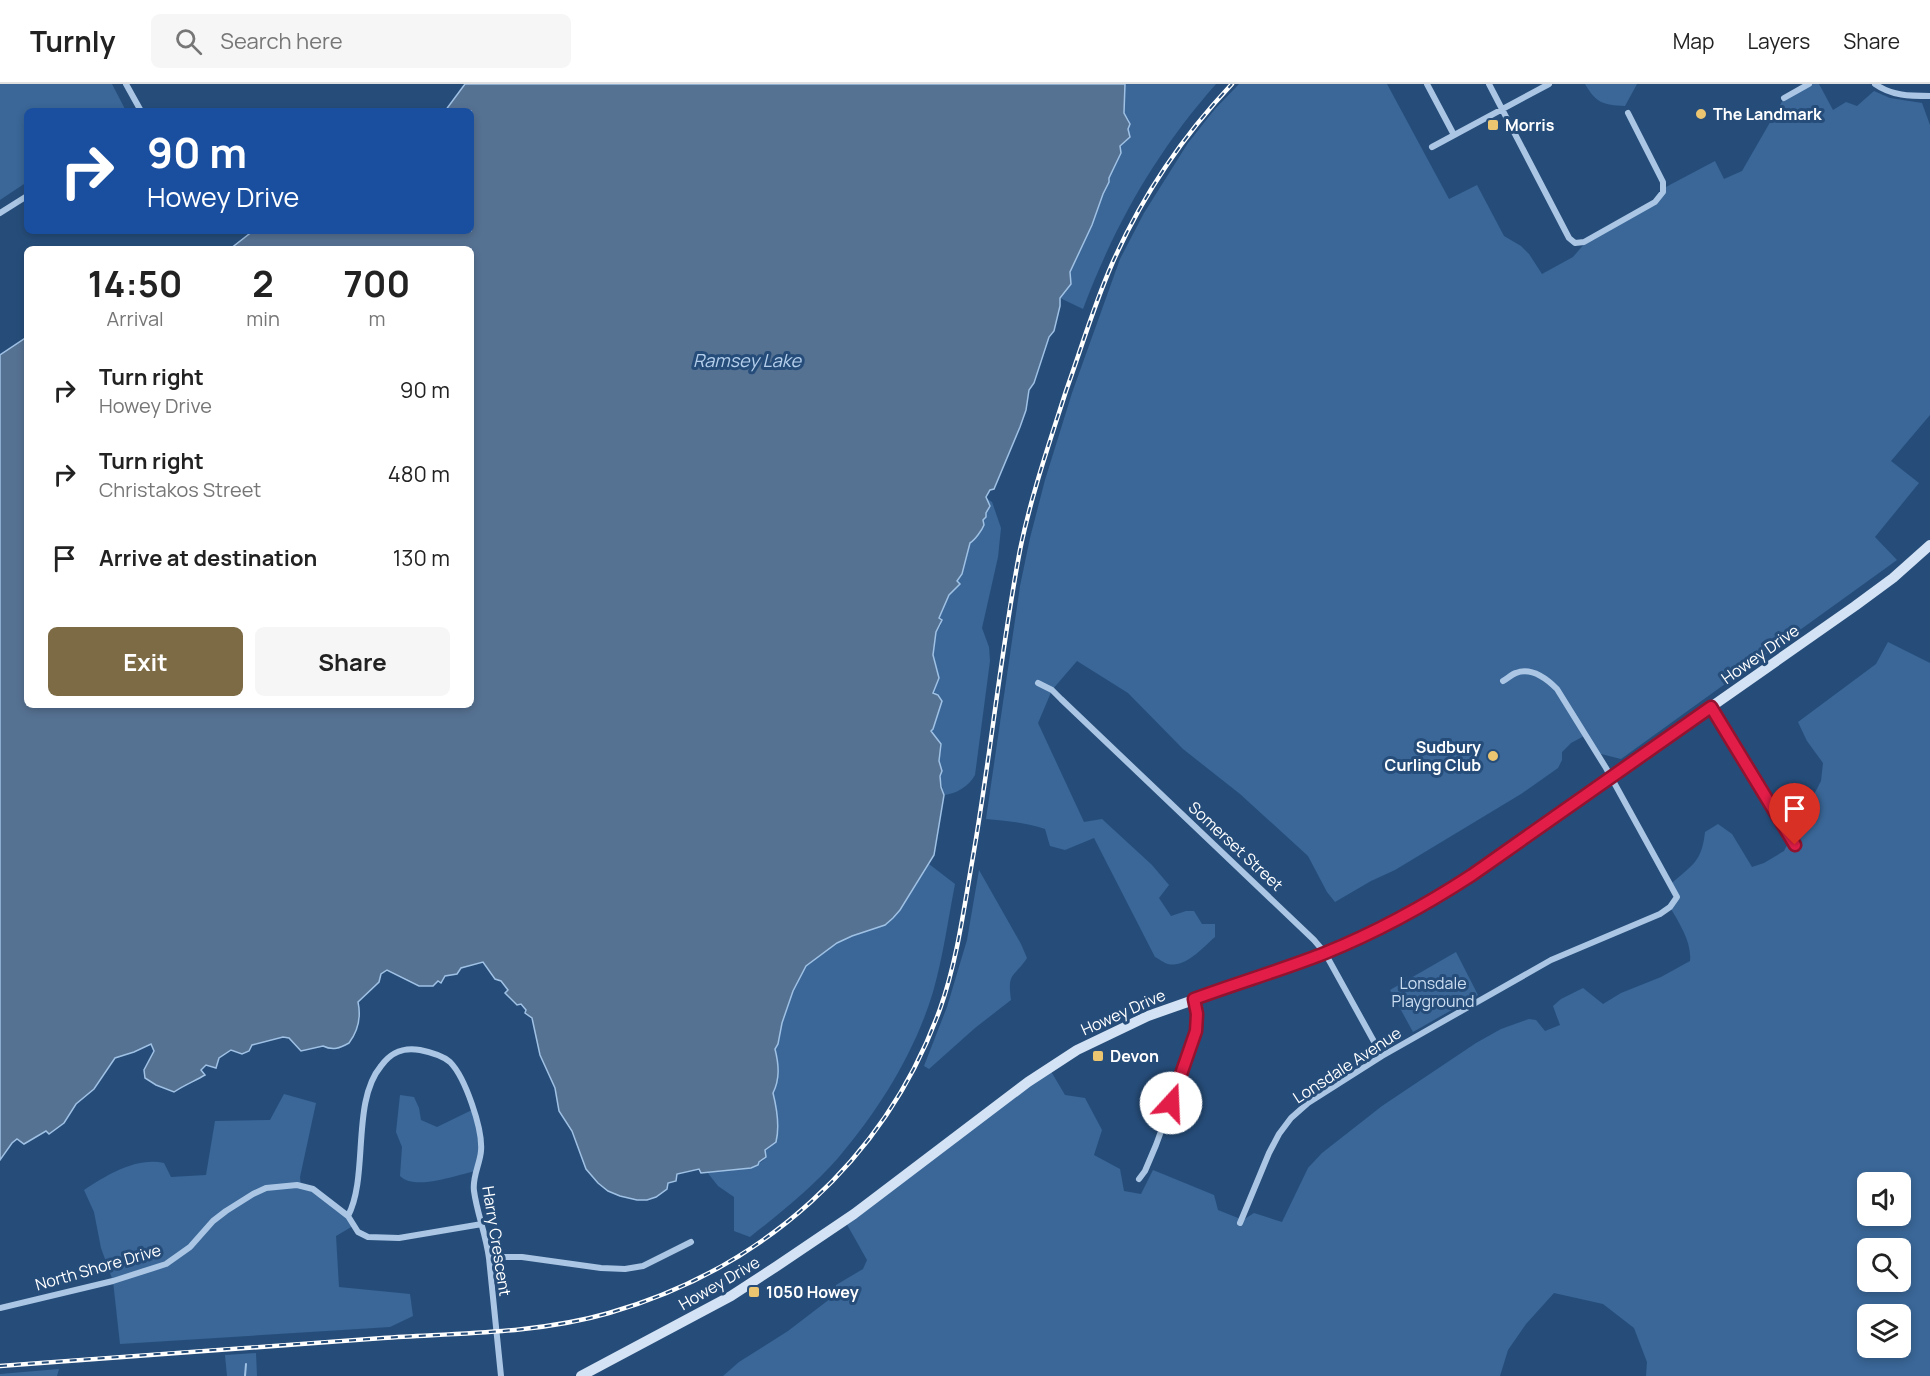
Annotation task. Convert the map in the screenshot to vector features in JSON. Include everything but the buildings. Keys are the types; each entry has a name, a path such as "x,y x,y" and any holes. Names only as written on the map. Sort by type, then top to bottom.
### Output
{"main road":[{"name":"Howey Drive","path":"582,1376 731,1296 777,1266 854,1214 1062,1058 1121,1027 1325,953 1376,930 1451,889 1893,578 1930,545"}],"street":[{"path":"126,84 139,108"},
{"path":"1427,84 1454,135"},
{"path":"1489,84 1569,238 1575,243 1584,242 1646,207 1663,192 1663,182 1628,113"},
{"path":"1432,147 1549,84"},
{"path":"1784,98 1809,84"},
{"path":"1875,84 1893,94 1930,96"},
{"path":"0,213 24,198"},
{"path":"1503,681 1516,673 1526,671 1547,679 1557,689 1611,778"},
{"name":"Somerset Street","path":"1038,683 1052,690 1307,932 1325,953 1382,1056"},
{"path":"1711,707 1795,845"},
{"name":"Lonsdale Avenue","path":"1240,1223 1269,1153 1291,1118 1308,1103 1382,1056 1551,960 1660,914 1670,907 1677,897 1611,778"},
{"path":"1138,1179 1145,1171 1156,1145 1194,1041 1197,1023 1194,999"},
{"name":"Harry Crescent","path":"348,1216 352,1207 367,1099 378,1068 394,1053 404,1049 427,1051 448,1060 456,1070 474,1110 482,1142 474,1190 489,1257 501,1376"},
{"name":"North Shore Drive","path":"0,1308 113,1281 166,1264 190,1246 213,1221 226,1211 266,1188 297,1185 313,1189 348,1216 358,1232 368,1237 399,1238 482,1224"},
{"path":"489,1257 522,1257 625,1269 642,1266 691,1242"}],"green space":[{"path":"0,84 112,84 124,108 24,108 24,184 0,200"},
{"path":"1125,84 1216,84 1174,136 1139,190 1123,218 1083,309 1060,298 1071,284 1070,272 1121,153 1120,146 1130,137 1129,120 1124,113"},
{"path":"1239,84 1387,84 1449,199 1477,185 1504,236 1521,246 1529,254 1542,274 1573,257 1585,243 1656,202 1664,188 1715,161 1724,179 1742,171 1784,98 1811,84 1819,84 1833,110 1846,102 1857,106 1874,91 1890,98 1922,103 1930,125 1930,415 1891,461 1919,483 1875,537 1897,560 1621,759 1597,753 1586,735 1571,743 1562,752 1562,760 1558,768 1521,794 1395,870 1335,902 1327,892 1308,856 1240,794 1183,749 1128,693 1077,661 1052,690 1038,723 1084,822 1102,819 1152,865 1169,885 1159,898 1171,916 1194,911 1202,924 1215,924 1215,937 1200,951 1181,963 1168,964 1155,957 1094,838 1065,850 1050,846 1045,829 1023,823 986,819 1020,586 1045,480 1072,393 1120,259 1144,213 1188,143 1215,109"},
{"path":"1585,84 1637,84 1625,106 1601,102"},
{"path":"986,498 992,502 1001,528 998,557 982,628 989,647 990,661 975,775 962,789 944,795 939,768 941,744 930,731 933,729 941,701 933,693 939,678 933,655 936,632 941,625 939,619 949,595 962,574 970,543 977,537 983,520"},
{"path":"1888,642 1930,663 1930,1376 1646,1376 1647,1362 1634,1328 1603,1304 1554,1293 1526,1324 1508,1350 1500,1376 723,1376 739,1362 788,1331 835,1295 836,1285 863,1269 867,1260 845,1221 1049,1068 1065,1095 1085,1098 1102,1130 1094,1155 1120,1169 1124,1191 1141,1194 1153,1170 1214,1195 1218,1210 1243,1220 1254,1213 1282,1222 1308,1168 1322,1153 1382,1106 1476,1043 1501,1029 1529,1019 1536,1020 1545,1031 1560,1025 1553,1006 1561,999 1583,988 1603,1004 1621,993 1661,977 1690,961 1687,940 1670,907 1678,896 1671,884 1695,862 1704,842 1705,832 1718,824 1732,834 1752,867 1784,851 1821,781 1823,763 1807,741 1798,722 1876,664"},
{"path":"929,864 955,884 943,952 933,992 906,1058 868,1120 818,1180 750,1237 734,1231 734,1197 718,1186 707,1172 751,1168 764,1160 765,1150 776,1142 778,1118 773,1093 778,1077 778,1067 775,1050 793,991 806,966 837,943 885,925 900,910"},
{"path":"979,870 1027,958 1011,979 1011,1000 929,1069 924,1066 947,1007 967,940"},
{"name":"Lonsdale Playground","path":"1456,952 1478,995 1413,1032 1390,990"},
{"path":"284,1094 316,1103 300,1177 301,1186 330,1201 353,1226 336,1236 339,1287 410,1294 413,1316 390,1327 120,1344 113,1281 101,1248 94,1212 84,1190 112,1173 143,1163 164,1163 171,1177 206,1175 215,1121 270,1120"},
{"path":"400,1095 414,1097 421,1120 437,1127 472,1110 480,1142 476,1171 425,1182 415,1182 400,1176 402,1147 396,1132"},
{"path":"256,1353 257,1376 227,1376 225,1355"},
{"path":"59,1369 57,1376 0,1376 0,1374"}],"water":[{"name":"Ramsey Lake","path":"465,84 1125,84 1124,113 1130,124 1128,129 1130,137 1120,146 1121,153 1070,272 1071,284 1060,298 1054,331 1049,337 1034,383 1029,390 1026,410 1020,427 994,489 990,490 986,497 990,506 983,520 984,525 970,543 962,574 957,581 960,584 949,595 939,618 942,620 936,632 933,655 939,678 933,693 938,695 942,701 931,731 941,744 939,761 942,771 941,787 944,795 934,855 900,910 885,925 837,943 806,966 793,991 775,1049 778,1072 773,1093 778,1117 776,1142 765,1150 766,1157 751,1168 701,1173 699,1169 677,1174 676,1181 668,1183 667,1189 647,1200 637,1200 608,1191 586,1169 572,1131 559,1111 555,1088 540,1055 532,1018 525,1013 526,1010 521,1004 517,1005 505,993 508,990 501,981 495,979 483,962 461,968 457,974 445,976 441,983 438,981 433,986 419,986 387,970 381,974 379,982 358,1002 358,1023 349,1043 336,1048 323,1046 301,1051 289,1038 283,1037 252,1045 249,1051 242,1054 231,1050 219,1058 216,1068 206,1065 201,1070 205,1075 174,1092 145,1078 144,1070 154,1051 151,1044 115,1058 94,1089 76,1104 64,1123 49,1134 46,1131 24,1144 17,1139 0,1160 0,355 24,339 24,708 474,708 474,246 234,246 249,234 474,234 474,108 447,108"}],"waterway":[{"path":"245,1376 246,1364"}],"railway":[{"path":"0,1366 496,1332 581,1320 665,1294 718,1268 766,1238 811,1202 851,1160 887,1114 916,1064 940,1009 958,939 978,828 1020,550 1041,470 1093,311 1123,239 1164,169 1196,125 1232,84"}],"place":[{"name":"The Landmark","path":"1701,114"},
{"name":"Morris","path":"1493,125"},
{"name":"Sudbury Curling Club","path":"1493,756"},
{"name":"Devon","path":"1098,1056"},
{"name":"1050 Howey","path":"754,1292"}],"route":[{"path":"1171,1103 1194,1041 1197,1023 1194,999 1325,953 1434,900 1711,707 1795,845"}]}
